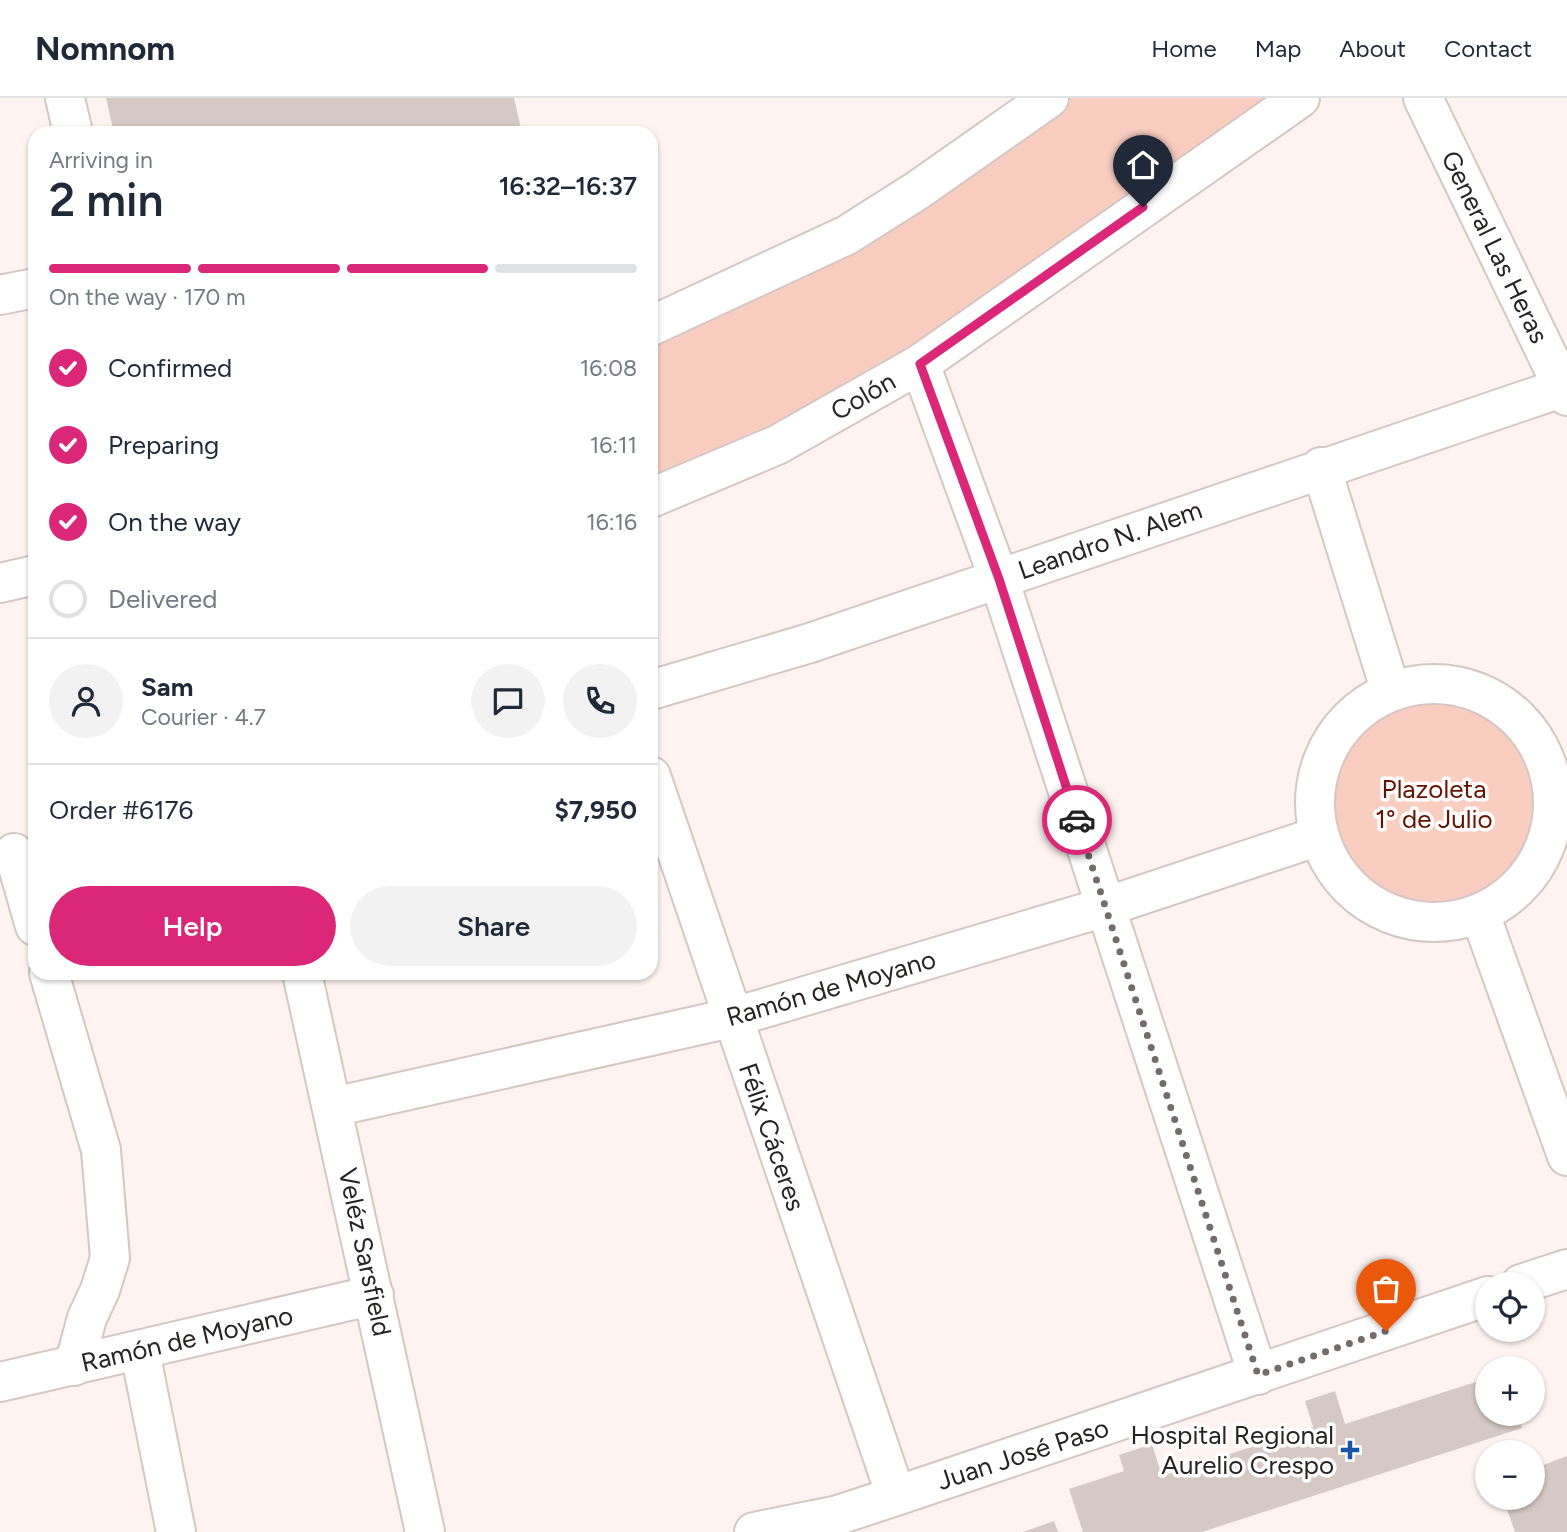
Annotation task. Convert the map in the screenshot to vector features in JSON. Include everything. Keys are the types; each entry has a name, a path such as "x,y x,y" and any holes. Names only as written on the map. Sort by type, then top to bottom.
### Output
{"street":[{"path":"65,98 71,126"},
{"path":"658,323 847,235 918,190 1049,98"},
{"name":"Colón","path":"658,495 777,445 920,364 1300,98"},
{"name":"General Las Heras","path":"1423,98 1566,389"},
{"path":"0,295 28,289"},
{"path":"920,364 999,579 1258,1375"},
{"name":"Leandro N. Alem","path":"658,688 810,643 1321,467 1566,389"},
{"path":"1321,467 1391,692"},
{"path":"0,583 28,577"},
{"path":"1429,684 1476,691 1502,704 1557,761 1551,830 1540,859 1522,884 1480,914 1450,922 1428,923 1402,919 1378,909 1363,900 1339,875 1319,836 1315,808 1320,771 1335,737 1359,710 1391,692 1429,684"},
{"name":"Félix Cáceres","path":"658,797 896,1496"},
{"name":"Ramón de Moyano","path":"333,1107 731,1018 1105,907 1319,836"},
{"path":"16,853 28,899"},
{"path":"1480,914 1510,989 1567,1156"},
{"path":"51,980 101,1150 110,1258 100,1290 86,1318 74,1366"},
{"name":"Veléz Sarsfield","path":"304,980 425,1532"},
{"path":"1545,1276 1567,1269"},
{"name":"Ramón de Moyano","path":"0,1382 140,1352 374,1295"},
{"name":"Juan José Paso","path":"754,1532 830,1523 896,1496 1475,1300"},
{"path":"140,1352 176,1532"}],"green space":[{"path":"1049,98 1300,98 920,364 658,491 658,322"},
{"name":"Plazoleta 1° de Julio","path":"1434,684 1479,693 1500,704 1518,719 1533,737 1544,758 1553,803 1544,848 1533,869 1518,887 1500,902 1479,913 1434,922 1389,913 1368,902 1350,887 1335,869 1324,848 1315,803 1324,758 1335,737 1350,719 1368,704 1389,693"}],"building":[{"path":"106,98 514,98 520,126 112,126"},
{"name":"Hospital Regional Aurelio Crespo","path":"1475,1382 1475,1426 1522,1428 1485,1440 1475,1440 1475,1443 1202,1532 1083,1532 1069,1489 1124,1471 1119,1455 1152,1444 1162,1476 1313,1427 1305,1401 1335,1391 1345,1424"},
{"path":"1567,1456 1567,1532 1515,1532 1507,1510 1545,1510 1545,1464"},
{"path":"1054,1521 1058,1532 1023,1532"}],"way so far":[{"path":"1077,820 1258,1375 1386,1331"}],"place":[{"name":"Hospital Regional Aurelio Crespo","path":"1350,1450"}],"route":[{"path":"1077,820 999,579 920,364 1143,207"}]}
